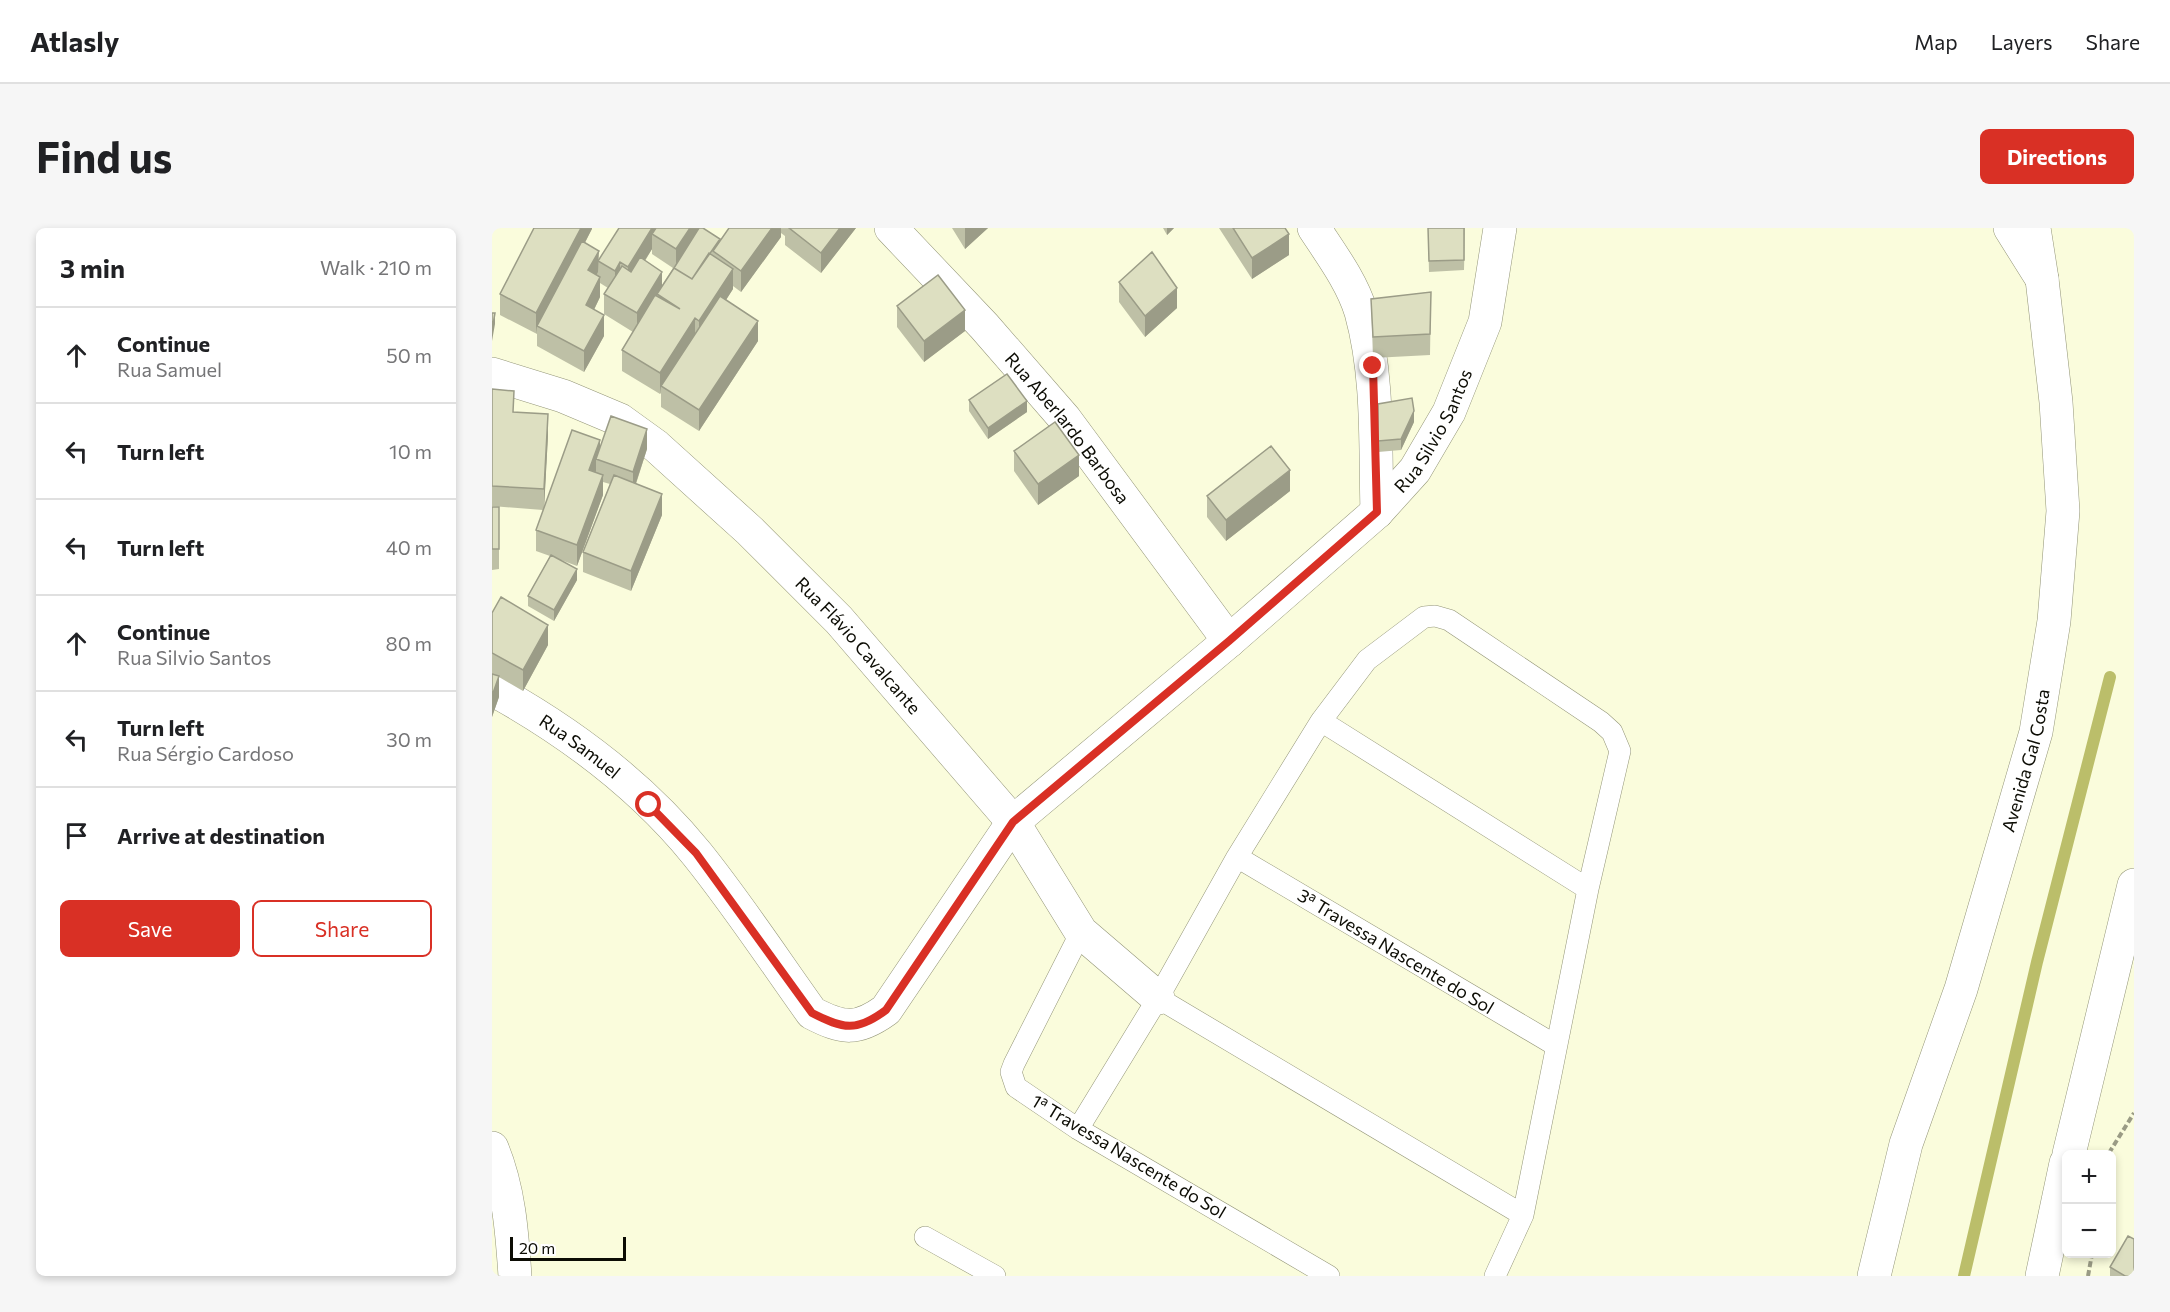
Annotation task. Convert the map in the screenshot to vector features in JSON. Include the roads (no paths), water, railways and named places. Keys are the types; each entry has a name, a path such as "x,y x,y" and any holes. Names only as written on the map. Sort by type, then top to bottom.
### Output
{"street":[{"name":"Rua Aberlardo Barbosa","path":"891,228 984,326 1065,418 1229,641"},
{"path":"1314,228 1338,264 1360,310 1373,366 1377,512"},
{"name":"Rua Silvio Santos","path":"812,1013 841,1026 857,1026 872,1021 886,1010 1013,822 1229,641 1377,512 1415,470 1449,411 1485,322 1500,228"},
{"path":"2010,228 2042,279"},
{"name":"Avenida Gal Costa","path":"1874,1276 1906,1144 1961,989 2036,732 2054,621 2063,511 2056,402 2034,228"},
{"name":"Rua Flávio Cavalcante","path":"492,374 598,409 620,420 656,446 750,531 839,620 1013,822 1081,932 1158,998"},
{"name":"Rua Samuel","path":"492,689 522,706 600,759 649,805 696,853 812,1013"},
{"path":"2069,1150 2134,885"},
{"path":"492,1148 501,1170 509,1207 515,1276"},
{"path":"2042,1276 2062,1186"}],"lane":[{"path":"1078,1129 1158,998 1237,857 1321,721 1367,660 1424,617 1435,616 1449,620 1601,722 1612,732 1620,751 1555,1045 1540,1140 1523,1215 1495,1276"},
{"path":"1321,721 1588,890"},
{"name":"3ª Travessa Nascente do Sol","path":"1237,857 1555,1045"},
{"name":"1ª Travessa Nascente do Sol","path":"1081,932 1011,1072 1016,1087 1078,1129 1329,1276"},
{"path":"1158,998 1523,1215"},
{"path":"926,1237 995,1276"}],"waterway":[{"path":"1964,1276 2037,962 2110,677"}]}
